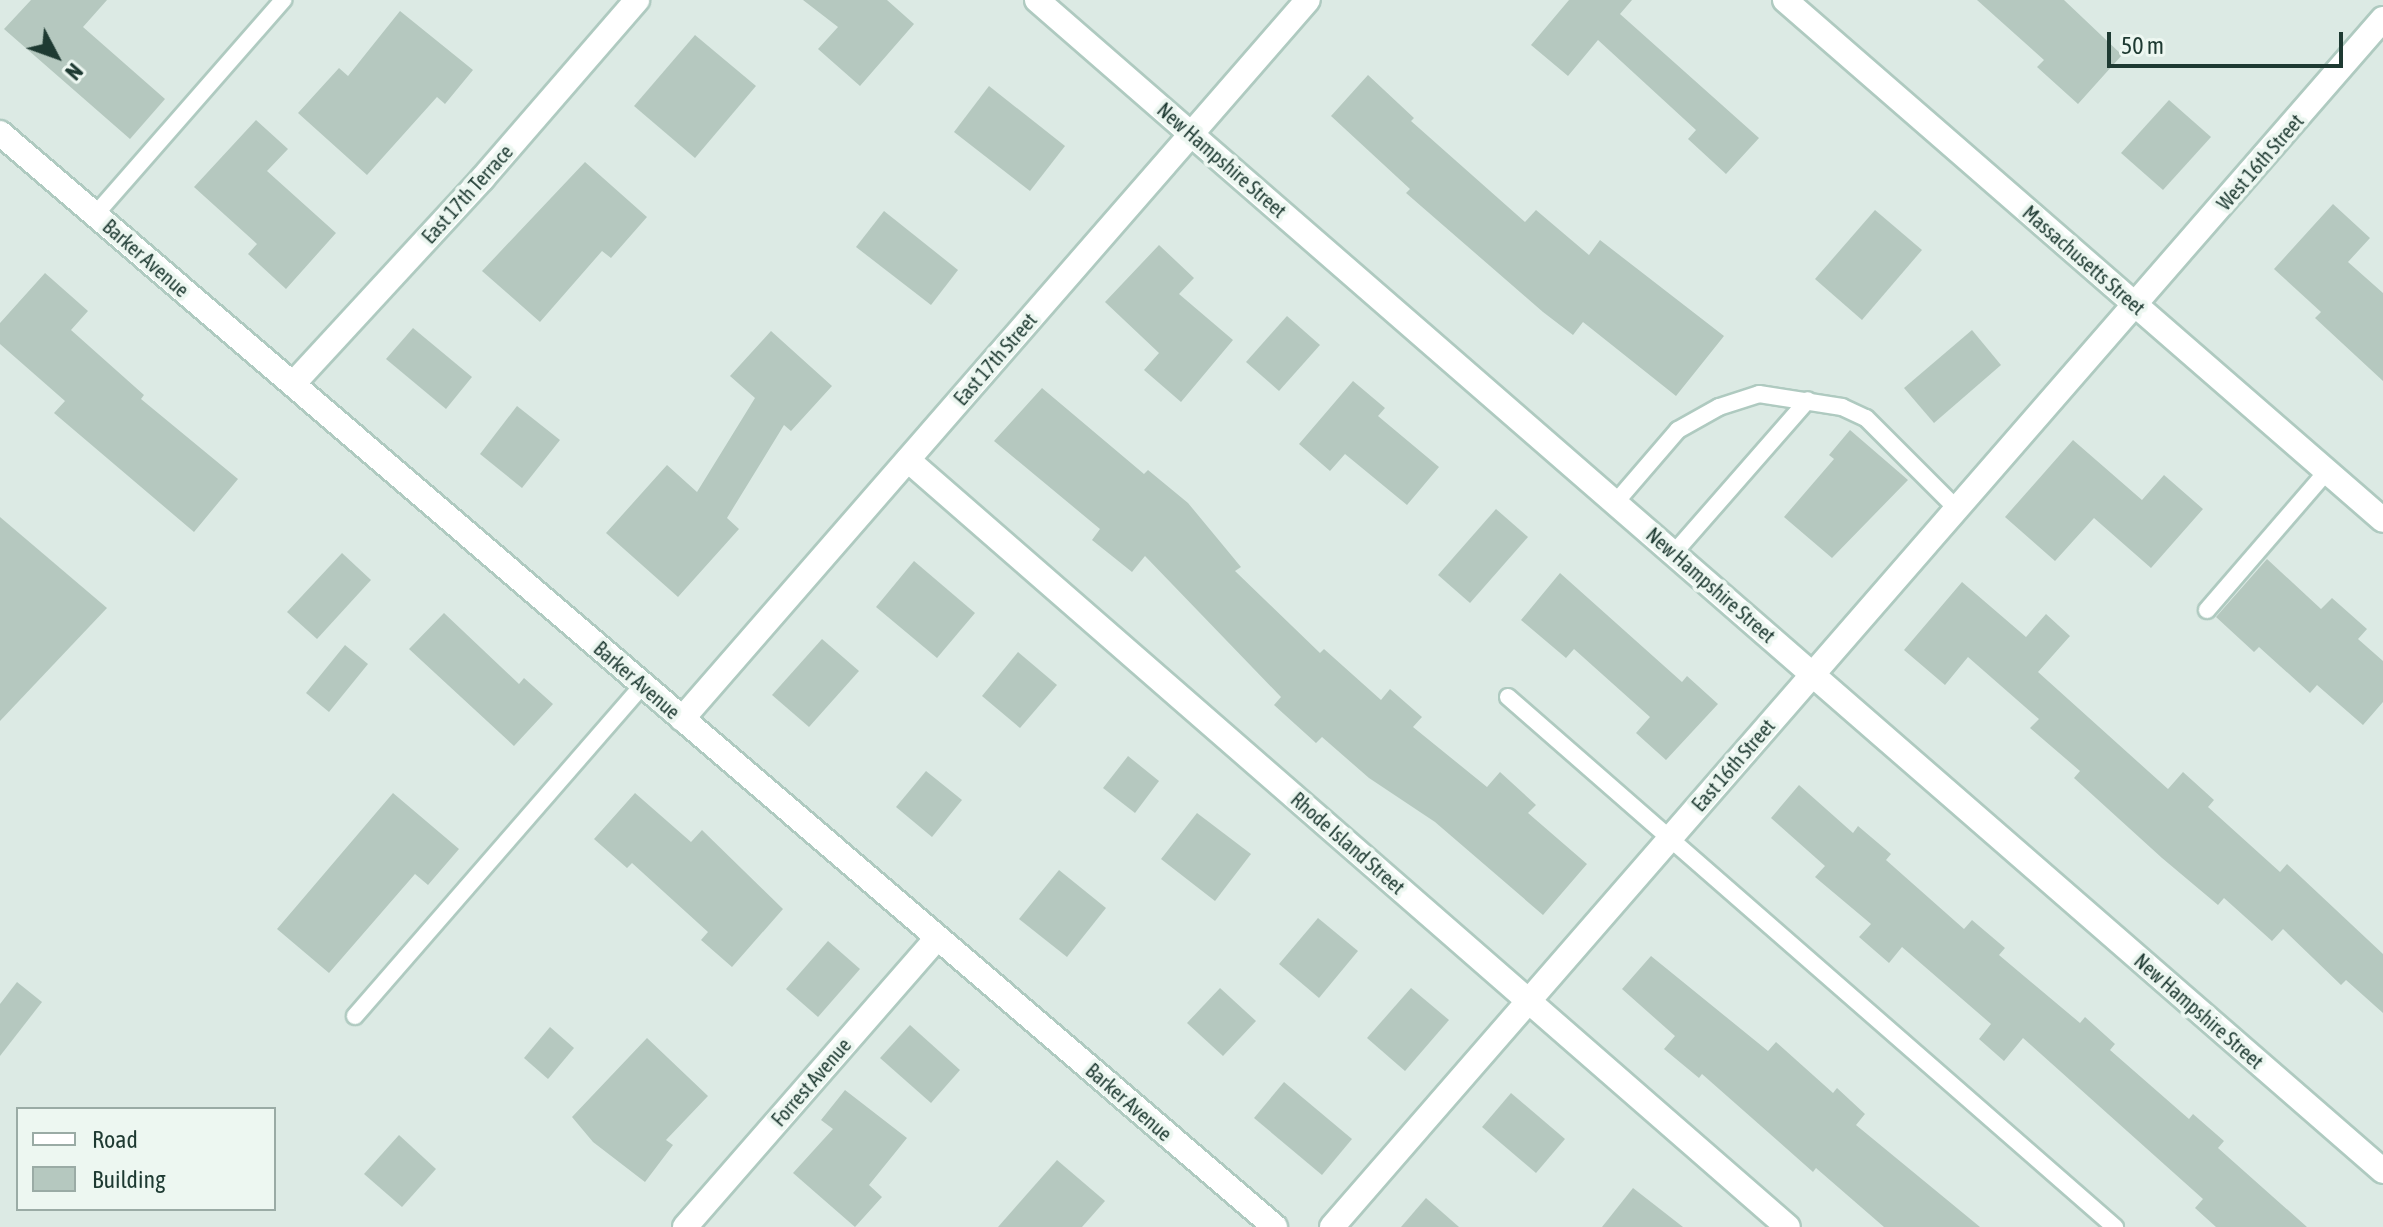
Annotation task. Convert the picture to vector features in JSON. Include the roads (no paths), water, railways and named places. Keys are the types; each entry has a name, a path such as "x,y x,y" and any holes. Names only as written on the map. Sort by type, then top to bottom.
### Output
{"street":[{"name":"East 17th Terrace","path":"293,384 637,0"},
{"name":"New Hampshire Street","path":"1037,0 2383,1171"},
{"name":"East 17th Street","path":"682,719 1308,0"},
{"name":"Massachusetts Street","path":"1785,0 2383,520"},
{"name":"West 16th Street","path":"2136,305 2383,19"},
{"name":"Barker Avenue","path":"0,133 1275,1227"},
{"name":"East 16th Street","path":"1332,1227 2136,305"},
{"name":"Rhode Island Street","path":"908,460 1788,1227"},
{"name":"Forrest Avenue","path":"685,1227 937,938"}],"lane":[{"path":"95,215 283,0"},
{"path":"1616,502 1678,430 1719,407 1759,394 1808,400 1866,418 1957,509"},
{"path":"1674,553 1808,400"},
{"path":"2207,610 2327,471"},
{"path":"355,1016 643,685"},
{"path":"1508,697 2115,1227"}]}
